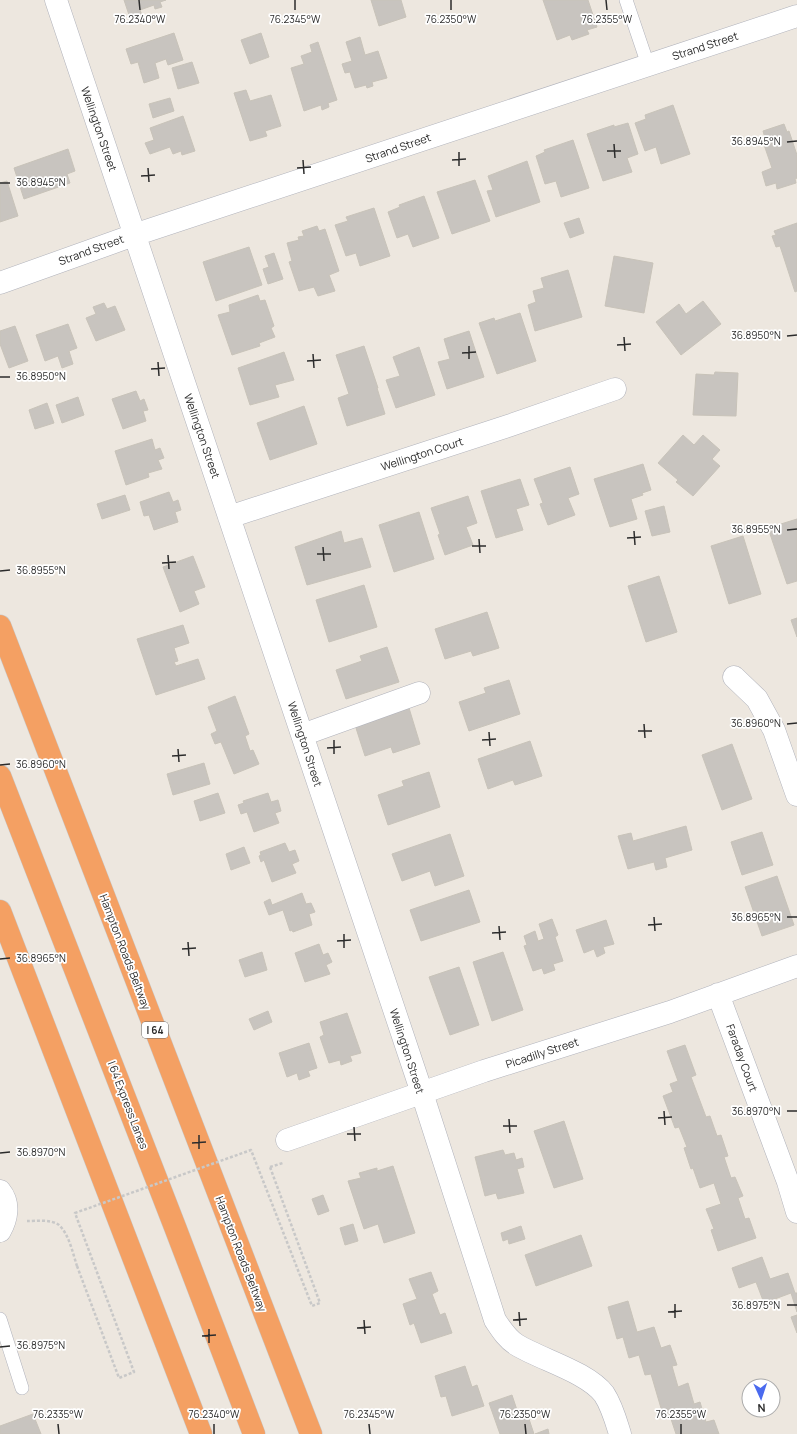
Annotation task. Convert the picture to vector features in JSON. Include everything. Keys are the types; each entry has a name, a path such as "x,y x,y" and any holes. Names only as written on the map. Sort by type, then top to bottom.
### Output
{"highway":[{"name":"Hampton Roads Beltway","path":"0,626 311,1434"},
{"name":"I 64 Express Lanes","path":"0,776 254,1434"},
{"path":"0,911 201,1434"}],"street":[{"name":"Wellington Street","path":"56,0 422,1093 495,1320 503,1332 516,1344 592,1381 604,1395 611,1408 620,1434"},
{"name":"Strand Street","path":"0,283 134,235 797,16"},
{"name":"Wellington Court","path":"229,518 615,389"},
{"path":"734,677 757,699 774,730 797,795"},
{"path":"302,735 419,693"},
{"name":"Picadilly Street","path":"287,1140 484,1071 670,1012 797,966"},
{"name":"Faraday Court","path":"718,994 788,1182 797,1212"},
{"path":"0,1191 3,1194 7,1211 3,1224"}],"lane":[{"path":"626,0 648,65"},
{"path":"0,1320 22,1388"}],"path":[{"path":"3,1224 24,1220 48,1221 58,1225 66,1235 119,1378 134,1372 75,1213 251,1150 312,1306 320,1303 270,1167"}],"building":[{"path":"124,0 166,0 160,2 162,7 155,9 154,5 140,10 143,18 131,21"},
{"path":"371,0 401,0 406,17 379,26"},
{"path":"543,0 588,0 597,27 587,30 589,34 572,40 570,35 557,40"},
{"path":"174,33 183,60 168,65 166,59 155,63 159,78 144,83 138,62 131,64 126,49"},
{"path":"261,33 269,57 250,64 241,40"},
{"path":"360,37 365,55 378,51 387,78 372,82 373,86 367,88 366,85 355,88 350,72 345,73 342,64 352,61 346,42"},
{"path":"318,42 337,100 328,103 329,107 322,110 321,105 304,111 291,68 304,64 301,56 312,52 310,45"},
{"path":"192,62 199,83 178,89 172,68"},
{"path":"246,90 250,101 271,95 281,126 265,131 267,136 250,141 234,93"},
{"path":"170,98 174,111 153,118 149,104"},
{"path":"673,105 690,154 661,164 656,147 645,151 635,123 646,119 645,115"},
{"path":"183,116 195,151 182,155 181,151 173,154 170,147 150,154 145,143 154,140 150,128"},
{"path":"628,123 638,154 627,158 632,172 603,181 587,134 614,125 614,127"},
{"path":"784,124 787,132 789,131 797,155 797,178 795,179 796,183 777,189 776,183 766,186 762,172 772,168 762,139 765,138 763,131"},
{"path":"573,140 589,188 561,197 556,181 545,184 536,156 545,152 544,150"},
{"path":"68,149 75,171 67,174 70,183 24,199 14,168"},
{"path":"527,161 540,202 496,217 487,191 493,190 488,176"},
{"path":"475,180 490,221 452,234 437,192"},
{"path":"7,181 18,216 0,222 0,183"},
{"path":"424,196 439,238 413,247 408,234 397,238 388,212 400,207 399,205"},
{"path":"374,208 390,256 360,266 356,253 346,256 335,225 348,221 346,217"},
{"path":"579,218 584,233 570,238 564,223"},
{"path":"797,223 797,291 795,292 780,246 776,247 772,236 776,235 774,231"},
{"path":"317,226 319,231 325,229 339,271 329,275 335,291 318,296 314,287 299,291 289,262 292,261 287,243 299,240 298,237 304,236 302,231"},
{"path":"249,247 262,285 216,301 203,262"},
{"path":"274,253 283,279 268,284 263,269 269,267 265,256"},
{"path":"614,256 653,263 644,313 605,306"},
{"path":"568,270 582,317 535,331 528,305 536,302 533,291 544,288 541,278"},
{"path":"258,295 260,301 265,300 274,326 271,328 275,337 259,343 260,346 232,355 218,315 230,312 229,305"},
{"path":"703,301 721,324 681,355 656,322 679,304 686,314"},
{"path":"104,303 107,309 115,306 125,330 96,341 86,318 96,314 93,307"},
{"path":"520,313 536,361 497,374 479,323 494,318 495,321"},
{"path":"68,324 77,348 69,351 73,364 62,368 58,356 45,361 36,335"},
{"path":"15,326 28,361 9,368 0,344 0,331"},
{"path":"469,331 484,377 447,389 438,362 450,359 444,339"},
{"path":"364,346 385,414 347,426 338,398 349,394 336,355"},
{"path":"419,347 435,395 396,408 386,380 400,376 393,357"},
{"path":"284,352 294,380 275,385 279,397 250,405 238,368"},
{"path":"715,372 738,373 736,416 693,415 696,374 714,375"},
{"path":"136,391 140,401 144,399 148,410 143,411 146,421 123,429 112,399"},
{"path":"78,397 84,415 62,423 56,405"},
{"path":"47,403 54,423 35,429 29,410"},
{"path":"304,406 317,444 270,460 257,423"},
{"path":"683,435 694,445 703,435 720,450 712,459 720,466 693,496 676,482 678,480 658,463"},
{"path":"152,439 155,450 160,448 164,458 158,460 162,469 148,473 149,477 126,485 115,451"},
{"path":"643,464 651,490 642,493 643,495 631,499 637,519 610,527 594,479"},
{"path":"570,467 579,494 568,498 575,515 548,525 540,504 543,503 534,479"},
{"path":"520,479 529,505 516,509 523,530 496,538 481,491"},
{"path":"169,492 173,502 178,500 181,510 175,512 178,522 154,530 149,515 144,516 140,502"},
{"path":"125,495 130,510 102,519 97,504"},
{"path":"468,496 477,523 466,527 473,545 445,555 438,535 440,534 431,508"},
{"path":"664,506 670,532 652,536 645,511"},
{"path":"419,512 434,559 394,572 379,525"},
{"path":"797,519 797,581 787,584 768,528"},
{"path":"341,531 344,543 362,538 371,567 307,585 295,547"},
{"path":"743,536 761,594 729,604 711,546"},
{"path":"193,556 205,587 194,591 199,604 180,612 163,567"},
{"path":"659,576 677,632 646,642 628,586"},
{"path":"364,585 377,627 329,642 316,600"},
{"path":"487,612 499,648 473,656 471,651 445,659 435,629"},
{"path":"797,618 797,637 791,620"},
{"path":"183,625 189,643 174,648 178,661 174,662 176,666 198,659 205,679 156,695 137,639"},
{"path":"387,647 399,682 346,699 336,670 362,661 360,656"},
{"path":"509,680 520,714 469,731 459,702 486,693 484,688"},
{"path":"235,696 249,734 245,736 250,751 253,750 259,764 234,774 221,742 215,744 211,734 217,731 208,707"},
{"path":"409,708 420,744 393,753 391,747 365,756 355,725"},
{"path":"530,741 542,776 515,785 513,780 488,789 478,759"},
{"path":"732,744 752,799 722,810 702,755"},
{"path":"204,763 210,784 173,795 167,774"},
{"path":"429,772 440,807 388,825 378,795 404,786 402,781"},
{"path":"218,793 225,813 200,821 194,801"},
{"path":"268,793 271,802 278,800 281,811 275,813 279,823 254,832 247,812 241,814 238,805 244,803 243,801"},
{"path":"686,826 692,850 665,858 667,867 656,870 654,862 628,869 618,836 631,833 633,841"},
{"path":"762,832 773,865 742,875 731,842"},
{"path":"450,834 464,876 435,886 430,871 402,881 392,854"},
{"path":"285,843 289,852 295,850 299,861 292,864 296,873 272,882 264,860 261,862 259,856 261,855 260,852"},
{"path":"244,847 250,863 231,870 226,854"},
{"path":"777,876 794,925 762,936 745,887"},
{"path":"469,890 480,922 421,941 410,910"},
{"path":"302,893 306,904 311,903 315,912 309,914 312,925 293,932 292,930 290,931 283,910 269,915 264,902 270,899 272,905"},
{"path":"552,919 558,935 555,937 563,961 553,964 555,970 544,974 542,968 533,971 524,946 527,945 524,936 535,931 538,941 544,939 539,924"},
{"path":"606,920 614,944 603,947 605,953 597,957 594,949 584,953 576,930"},
{"path":"319,944 323,955 328,953 332,962 326,965 330,974 305,982 295,953"},
{"path":"262,952 267,970 245,977 239,960"},
{"path":"503,952 523,1010 492,1021 473,962"},
{"path":"459,967 479,1025 450,1035 429,977"},
{"path":"268,1011 272,1022 254,1030 249,1019"},
{"path":"347,1013 361,1053 350,1056 352,1061 341,1065 340,1060 329,1063 320,1037 324,1035 320,1022"},
{"path":"309,1043 317,1068 308,1071 310,1076 299,1080 297,1073 287,1077 279,1053"},
{"path":"685,1045 696,1075 691,1077 706,1117 710,1116 717,1136 721,1135 728,1156 724,1157 731,1178 735,1177 743,1196 738,1198 745,1219 749,1218 756,1238 718,1251 711,1230 714,1229 706,1209 721,1204 714,1183 700,1188 693,1168 691,1169 684,1148 687,1147 679,1127 675,1128 663,1096 673,1092 670,1084 678,1081 667,1051"},
{"path":"564,1121 583,1179 554,1188 534,1131"},
{"path":"503,1150 505,1155 514,1153 516,1160 522,1158 524,1167 517,1169 524,1193 498,1199 496,1193 485,1196 475,1157"},
{"path":"393,1166 415,1233 384,1243 378,1224 364,1229 348,1181 361,1178 359,1173 377,1168 377,1171"},
{"path":"323,1195 329,1211 318,1215 312,1199"},
{"path":"353,1224 358,1241 345,1245 340,1228"},
{"path":"521,1226 525,1239 509,1244 508,1239 503,1241 501,1233"},
{"path":"581,1235 592,1266 536,1286 525,1255"},
{"path":"762,1257 770,1279 788,1273 795,1293 797,1293 797,1312 791,1293 764,1303 756,1282 739,1288 732,1268"},
{"path":"431,1272 438,1291 432,1294 440,1315 445,1313 452,1333 421,1343 414,1323 410,1325 403,1304 417,1299 409,1279"},
{"path":"628,1301 637,1332 654,1327 661,1348 670,1345 677,1365 672,1366 678,1387 688,1383 694,1404 700,1402 706,1422 714,1420 719,1434 676,1434 669,1413 663,1415 651,1374 645,1375 639,1355 629,1358 623,1337 617,1339 608,1307"},
{"path":"797,1315 797,1333 791,1317"},
{"path":"465,1366 472,1387 477,1385 484,1406 452,1416 446,1396 441,1397 435,1376"},
{"path":"512,1395 519,1416 527,1413 534,1434 500,1434 489,1403"},
{"path":"33,1414 41,1434 0,1434 0,1426"},
{"path":"548,1429 549,1434 535,1434"}]}
